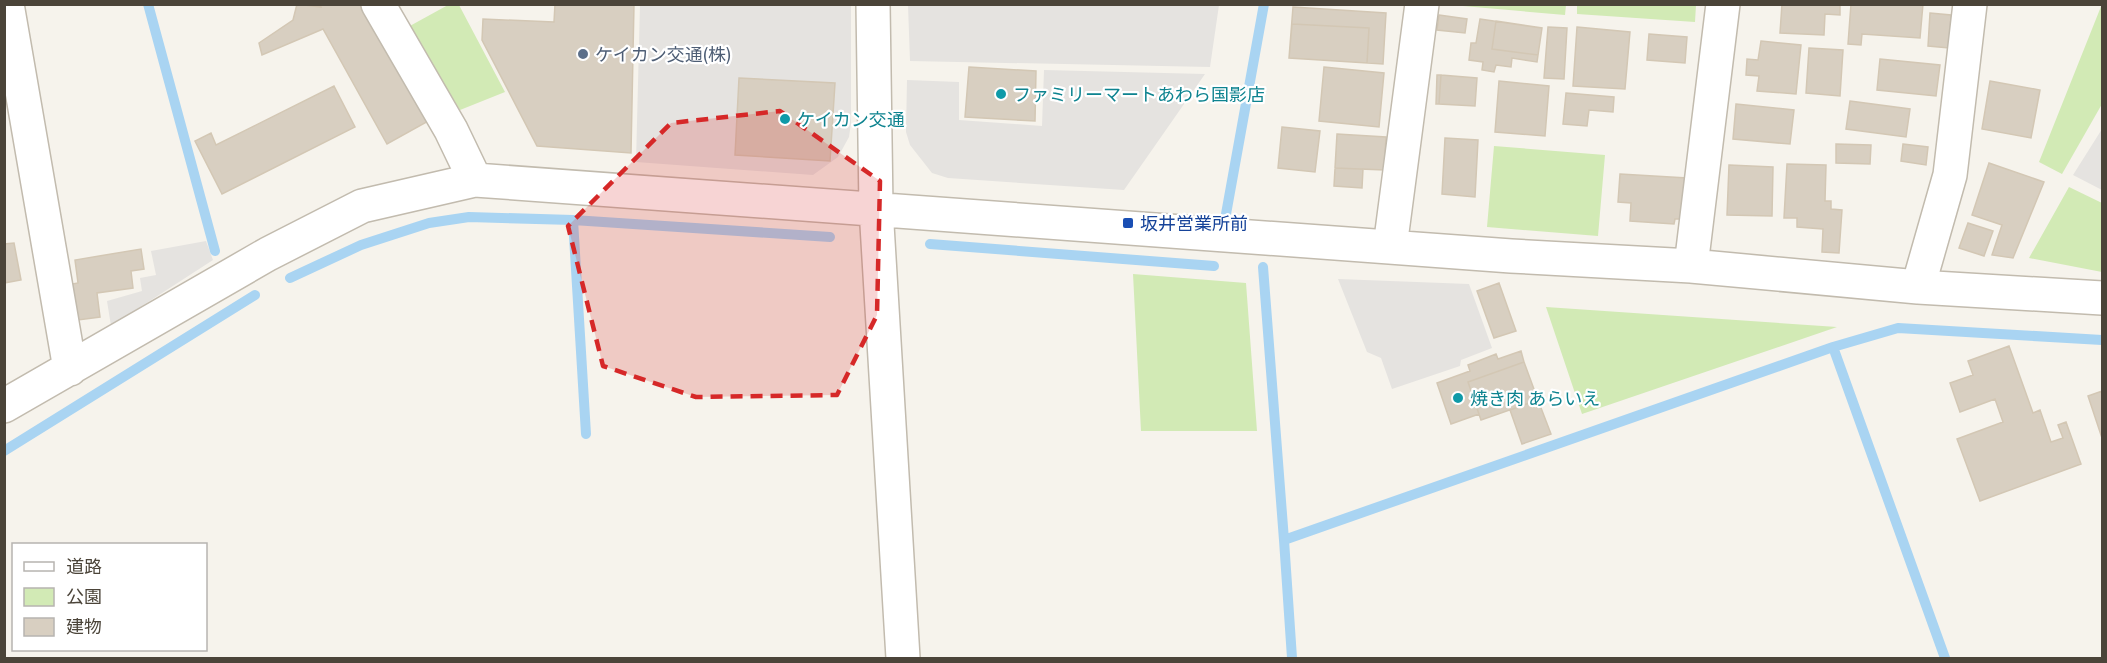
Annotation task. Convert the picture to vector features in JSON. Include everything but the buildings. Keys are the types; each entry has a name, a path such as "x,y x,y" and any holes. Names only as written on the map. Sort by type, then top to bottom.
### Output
{"street":[{"path":"7,4 70,369"},
{"path":"378,4 451,130 475,180"},
{"path":"873,4 876,208 903,658"},
{"path":"1390,247 1422,4"},
{"path":"1691,266 1723,4"},
{"path":"1918,287 1950,175 1970,4"},
{"path":"4,406 268,254 362,206 475,180 1390,247 1691,266 1918,287 2103,298"}],"highlighted area":[{"path":"780,111 880,181 877,315 837,395 696,397 603,366 568,226 671,123"}],"green space":[{"path":"1440,4 1566,4 1566,5 1565,15"},
{"path":"2102,4 2102,104 2062,174 2039,162"},
{"path":"448,5 459,5 505,92 460,110 408,27"},
{"path":"1577,5 1696,5 1695,22 1577,14"},
{"path":"1494,146 1605,155 1598,236 1487,227"},
{"path":"2069,187 2102,203 2102,272 2029,258"},
{"path":"1133,274 1246,283 1257,431 1141,431"},
{"path":"1546,307 1837,327 1582,414"}],"shaded area":[{"path":"908,4 1219,5 1210,67 910,61"},
{"path":"640,5 851,5 851,123 849,137 838,157 813,175 636,162"},
{"path":"1044,70 1205,74 1124,190 948,178 932,173 910,145 906,132 907,80 959,82 959,120 1042,126"},
{"path":"2102,129 2102,190 2073,175"},
{"path":"206,241 213,260 111,326 107,301 142,291 140,278 156,275 151,251"},
{"path":"1338,279 1469,284 1492,348 1461,360 1460,366 1392,389 1381,358 1367,352"}],"waterway":[{"path":"148,4 215,251"},
{"path":"1226,214 1264,4"},
{"path":"290,278 361,245 429,223 469,217 573,220 830,237"},
{"path":"573,220 586,434"},
{"path":"930,244 1214,266"},
{"path":"1263,267 1284,540 1833,347 1898,328 2102,340"},
{"path":"4,451 255,295"},
{"path":"1833,347 1945,658"},
{"path":"1284,540 1292,658"}],"place":[{"name":"ケイカン交通(株)","path":"583,54"},
{"name":"ファミリーマートあわら国影店","path":"1001,94"},
{"name":"ケイカン交通","path":"785,119"},
{"name":"坂井営業所前","path":"1128,223"},
{"name":"焼き肉 あらいえ","path":"1458,398"}]}
